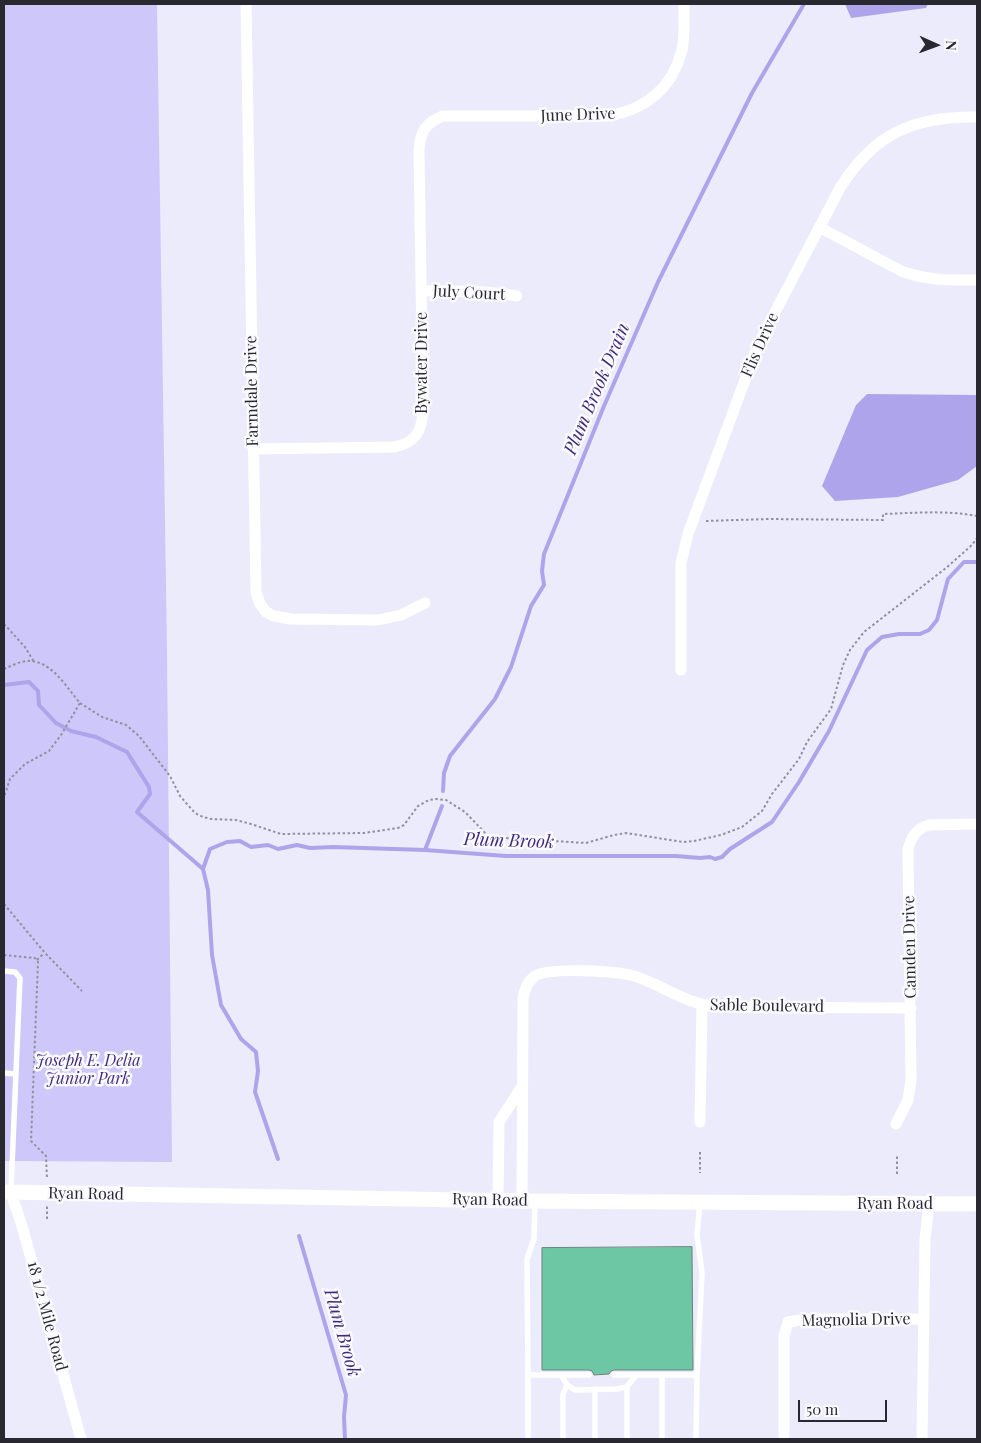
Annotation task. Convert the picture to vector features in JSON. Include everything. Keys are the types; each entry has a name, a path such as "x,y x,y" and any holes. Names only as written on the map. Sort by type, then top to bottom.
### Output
{"main road":[{"name":"Ryan Road","path":"8,1192 528,1201 977,1204"}],"street":[{"name":"Farmdale Drive","path":"246,4 255,584 260,604 266,612 282,618 378,620 401,615 426,604"},
{"name":"June Drive","path":"428,125 434,119 444,116 590,117 608,116 636,109 659,93 669,81 677,65 682,49 684,4"},
{"name":"Flis Drive","path":"681,670 681,563 683,550 762,335 819,227 849,173 873,148 888,137 931,120 977,117"},
{"name":"Bywater Drive","path":"253,449 394,447 402,446 416,437 420,430 423,416 419,151 420,140 428,125"},
{"path":"819,227 901,271 914,276 929,279 977,280"},
{"name":"July Court","path":"422,291 481,291 517,296"},
{"name":"Camden Drive","path":"896,1124 908,1100 910,1090 911,1008 908,850 910,841 916,832 922,827 929,825 977,824"},
{"name":"Sable Boulevard","path":"528,1201 521,1088 523,999 524,990 529,981 536,976 552,972 612,972 625,974 642,979 702,1005 727,1007 911,1008"},
{"path":"700,1122 702,1005"},
{"path":"498,1200 499,1122 521,1088"},
{"name":"18 1/2 Mile Road","path":"8,1192 22,1226 81,1439"},
{"path":"922,1439 925,1239 929,1204"},
{"name":"Magnolia Drive","path":"784,1439 784,1336 788,1322 801,1320 924,1318"}],"lane":[{"path":"4,971 15,972 20,978 8,1192"},
{"path":"4,1073 15,1074"},
{"path":"528,1201 534,1239 527,1259 528,1439"},
{"path":"696,1439 702,1273 697,1235 700,1202"},
{"path":"528,1375 589,1375"},
{"path":"561,1375 567,1386 575,1390 627,1387"},
{"path":"627,1439 627,1387 636,1375"},
{"path":"662,1375 662,1439"},
{"path":"614,1376 697,1375"},
{"path":"563,1439 563,1394 567,1386"},
{"path":"595,1389 595,1439"}],"path":[{"path":"694,517 708,522 768,519 883,520 883,514 919,512 958,512 977,516"},
{"path":"4,669 26,661 34,662 51,670 63,681 80,703 102,717 126,725 139,736 170,776 180,796 195,813 211,819 236,820 281,834 364,834 398,828 404,824 418,806 429,800 436,799 446,800 465,812 489,837 586,843 626,833 682,842 694,841 721,835 742,827 762,811 772,794 799,759 806,742 831,709 843,665 850,650 864,632 946,568 972,545 977,538"},
{"path":"4,624 34,662"},
{"path":"4,798 10,779 25,764 49,751 80,703"},
{"path":"4,904 45,953 82,991"},
{"path":"37,960 45,953"},
{"path":"4,956 35,958 37,960"},
{"path":"37,960 31,1141 46,1156 47,1166"},
{"path":"700,1152 700,1173"},
{"path":"897,1174 898,1154"}],"green space":[{"name":"Joseph E. Delia Junior Park","path":"4,4 157,4 167,650 172,1162 4,1161"}],"shaded area":[{"path":"845,4 928,4 926,8 851,18"},
{"path":"867,394 977,395 977,466 958,480 898,497 835,501 822,486 856,405"}],"building":[{"path":"692,1247 693,1370 614,1370 609,1374 594,1375 589,1370 542,1370 542,1248"}],"waterway":[{"name":"Plum Brook Drain","path":"443,791 444,773 450,756 495,699 511,667 531,606 544,585 542,571 544,554 604,406 658,282 752,93 804,4"},
{"name":"Plum Brook","path":"278,1159 255,1092 258,1071 256,1052 241,1039 221,1005 212,955 208,890 203,869 210,849 227,842 240,841 251,847 268,845 278,849 297,845 310,848 425,850 506,856 676,856 710,857 715,859 722,857 730,849 772,822 799,782 829,731 867,650 882,637 899,634 920,634 929,630 937,620 948,579 964,562 977,562"},
{"path":"4,685 29,682 38,691 39,705 56,723 71,731 96,737 127,752 149,787 150,794 137,812 203,869"},
{"name":"Plum Brook Drain","path":"425,850 442,806"},
{"name":"Plum Brook","path":"299,1236 346,1395 345,1439"}]}
